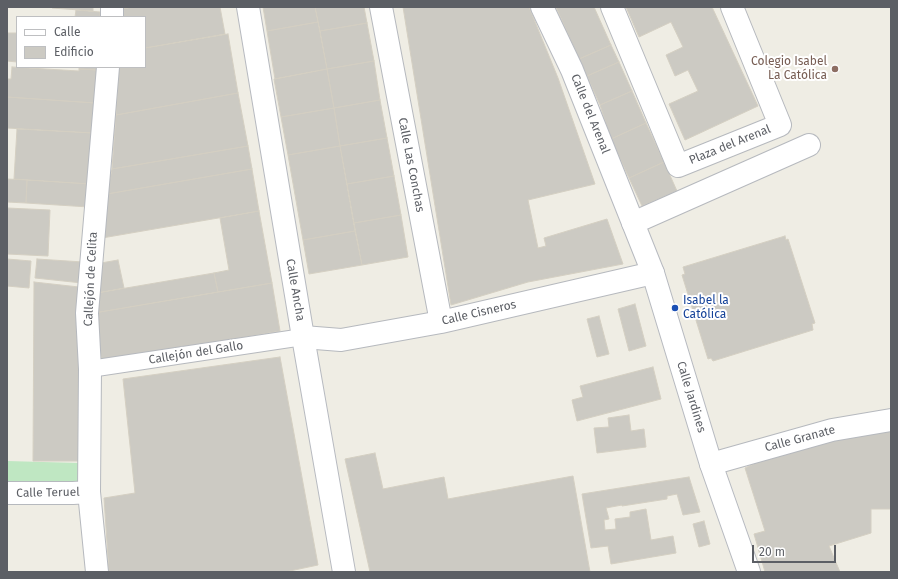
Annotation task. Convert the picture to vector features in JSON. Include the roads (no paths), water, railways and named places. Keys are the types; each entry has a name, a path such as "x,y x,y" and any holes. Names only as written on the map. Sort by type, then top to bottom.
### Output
{"street":[{"name":"Calle Ancha","path":"248,7 341,572"},
{"name":"Calle Las Conchas","path":"381,7 441,322"},
{"name":"Calle del Arenal","path":"542,7 572,70 633,223"},
{"name":"Plaza del Arenal","path":"612,7 678,166 780,125 732,7"},
{"name":"Callejón de Celita","path":"97,572 89,492 90,370 87,313 108,68"},
{"path":"633,223 809,145"},
{"name":"Calle Jardines","path":"633,223 653,273 710,464 749,572"},
{"name":"Calle Cisneros","path":"303,337 341,340 441,322 653,273"},
{"name":"Calle Granate","path":"710,464 832,430 891,420"},
{"name":"Calle Teruel","path":"7,493 73,494 89,492"}],"lane":[{"name":"Callejón del Gallo","path":"90,370 303,337"}],"place":[{"name":"Colegio Isabel La Católica","path":"835,69"},
{"name":"Isabel la Católica","path":"675,308"}]}
